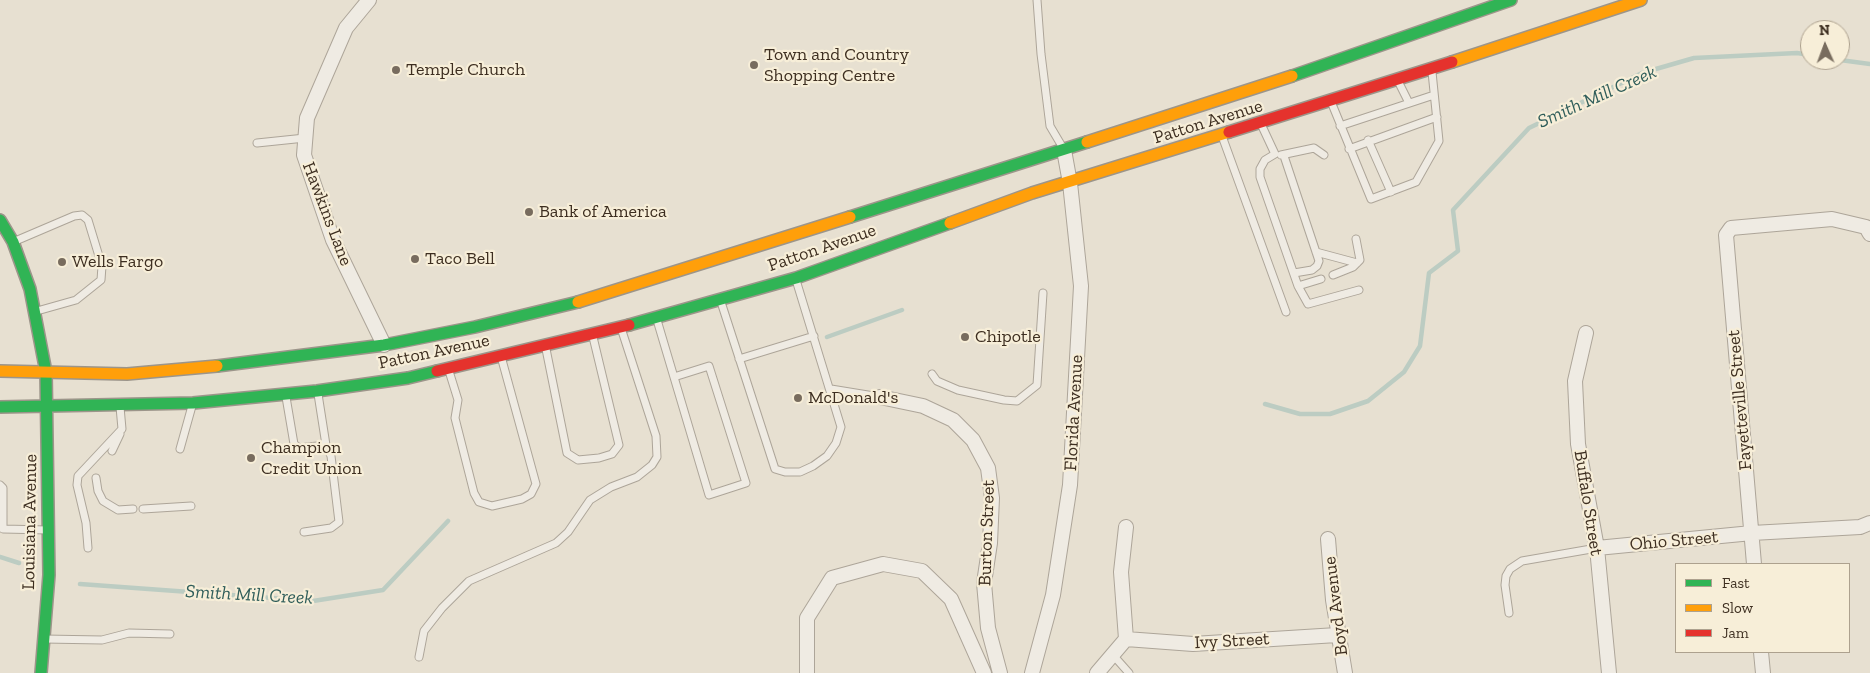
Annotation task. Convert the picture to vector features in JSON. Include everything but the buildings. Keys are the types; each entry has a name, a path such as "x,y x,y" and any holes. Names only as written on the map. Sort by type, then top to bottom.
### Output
{"main road":[{"name":"Patton Avenue","path":"0,371 127,374 243,364 384,345 476,327 591,299 1259,88 1511,0"},
{"name":"Patton Avenue","path":"0,407 48,408 193,403 317,391 408,378 621,328 796,278 1032,193 1222,136 1636,2 1654,0"},
{"name":"Louisiana Avenue","path":"0,220 13,242 36,311 46,372 49,576 41,673"}],"street":[{"name":"Hawkins Lane","path":"369,0 346,28 307,118 304,155 333,240 384,345"},
{"name":"Florida Avenue","path":"1032,673 1053,595 1070,485 1081,286 1070,183 1064,150"},
{"name":"Fayetteville Street","path":"1754,563 1726,235 1731,228 1832,219 1866,227 1870,234"},
{"name":"Buffalo Street","path":"1586,333 1575,381 1578,444 1597,548 1609,673"},
{"name":"Burton Street","path":"880,397 923,406 953,420 973,440 988,468 992,498 990,543 984,583 988,628 1000,673"},
{"name":"Ohio Street","path":"1597,548 1752,534 1860,527 1870,523"},
{"path":"1097,673 1126,639 1121,572 1126,527"},
{"name":"Boyd Avenue","path":"1328,539 1337,635 1344,673"},
{"path":"807,673 807,618 832,578 883,564 922,572 951,599 984,673"},
{"name":"Ivy Street","path":"1126,639 1193,644 1337,635"},
{"path":"1761,653 1763,673"}],"lane":[{"path":"1037,0 1041,54 1050,126 1064,150"},
{"path":"1331,101 1371,199 1416,182 1439,141 1432,69"},
{"path":"1397,80 1409,103"},
{"path":"1340,126 1434,95"},
{"path":"1349,149 1368,140 1437,117"},
{"path":"1261,123 1275,154"},
{"path":"1222,136 1286,312"},
{"path":"257,143 305,138"},
{"path":"1368,140 1391,192"},
{"path":"1324,155 1314,148 1284,156 1275,154 1265,160 1260,169 1260,177 1298,286 1308,304 1359,290"},
{"path":"1284,156 1319,261 1318,266 1294,274"},
{"path":"13,242 74,216 82,215 88,220 102,266 101,280 76,300 36,311"},
{"path":"1333,275 1353,267 1360,260 1356,239"},
{"path":"1316,252 1357,263"},
{"path":"720,300 774,469 785,472 800,472 827,456 836,443 841,427 796,278"},
{"path":"1298,286 1321,279"},
{"path":"932,374 937,381 958,390 1017,401 1037,385 1043,292"},
{"path":"656,318 709,495 746,483 708,366 674,377"},
{"path":"419,657 424,631 442,608 469,581 556,543 568,532 590,500 611,487 637,477 652,465 657,457 656,436 621,328"},
{"path":"545,346 567,453 578,460 599,458 612,454 619,445 592,335"},
{"path":"739,359 814,336"},
{"path":"448,369 458,400 455,418 474,494 479,502 492,506 522,500 531,494 536,484 501,356"},
{"path":"830,389 880,397"},
{"path":"304,532 331,528 339,522 331,456 326,445 317,391"},
{"path":"285,394 294,444 299,448 326,445"},
{"path":"180,449 193,403"},
{"path":"112,451 122,429 120,406"},
{"path":"88,548 86,522 77,485 78,476 122,429"},
{"path":"96,478 102,501 118,510 133,510"},
{"path":"0,485 3,488 2,529 48,530"},
{"path":"143,509 191,506"},
{"path":"1508,613 1505,585 1506,576 1510,569 1522,561 1597,548"},
{"path":"44,639 102,640 129,633 170,634"},
{"path":"1113,655 1129,673"}],"waterway":[{"name":"Smith Mill Creek","path":"1265,404 1300,414 1330,414 1368,401 1404,372 1420,346 1429,273 1458,251 1453,210 1529,128 1642,73 1694,58 1800,53"},
{"name":"Smith Mill Creek","path":"1850,61 1870,64"},
{"name":"Smith Mill Creek","path":"827,337 902,310"},
{"name":"Smith Mill Creek","path":"80,584 313,601 383,590 448,521"},
{"name":"Smith Mill Creek","path":"0,557 19,563"}],"traffic: fast":[{"path":"1292,76 1511,0"},
{"path":"850,217 1087,142"},
{"path":"0,220 13,242 30,289 46,372 49,575 41,673"},
{"path":"629,325 796,278 950,223"},
{"path":"217,366 384,345 475,327 578,302"},
{"path":"0,407 193,403 317,391 408,378 437,371"}],"traffic: slow":[{"path":"1452,62 1641,0"},
{"path":"1087,142 1292,76"},
{"path":"950,223 1032,193 1229,132"},
{"path":"578,302 850,217"},
{"path":"0,371 127,374 217,366"}],"traffic: jam":[{"path":"1229,132 1452,62"},
{"path":"437,371 629,325"}],"place":[{"name":"Town and Country Shopping Centre","path":"754,65"},
{"name":"Temple Church","path":"396,70"},
{"name":"Bank of America","path":"529,212"},
{"name":"Taco Bell","path":"415,259"},
{"name":"Wells Fargo","path":"62,262"},
{"name":"Chipotle","path":"965,337"},
{"name":"McDonald's","path":"798,398"},
{"name":"Champion Credit Union","path":"251,458"}]}
